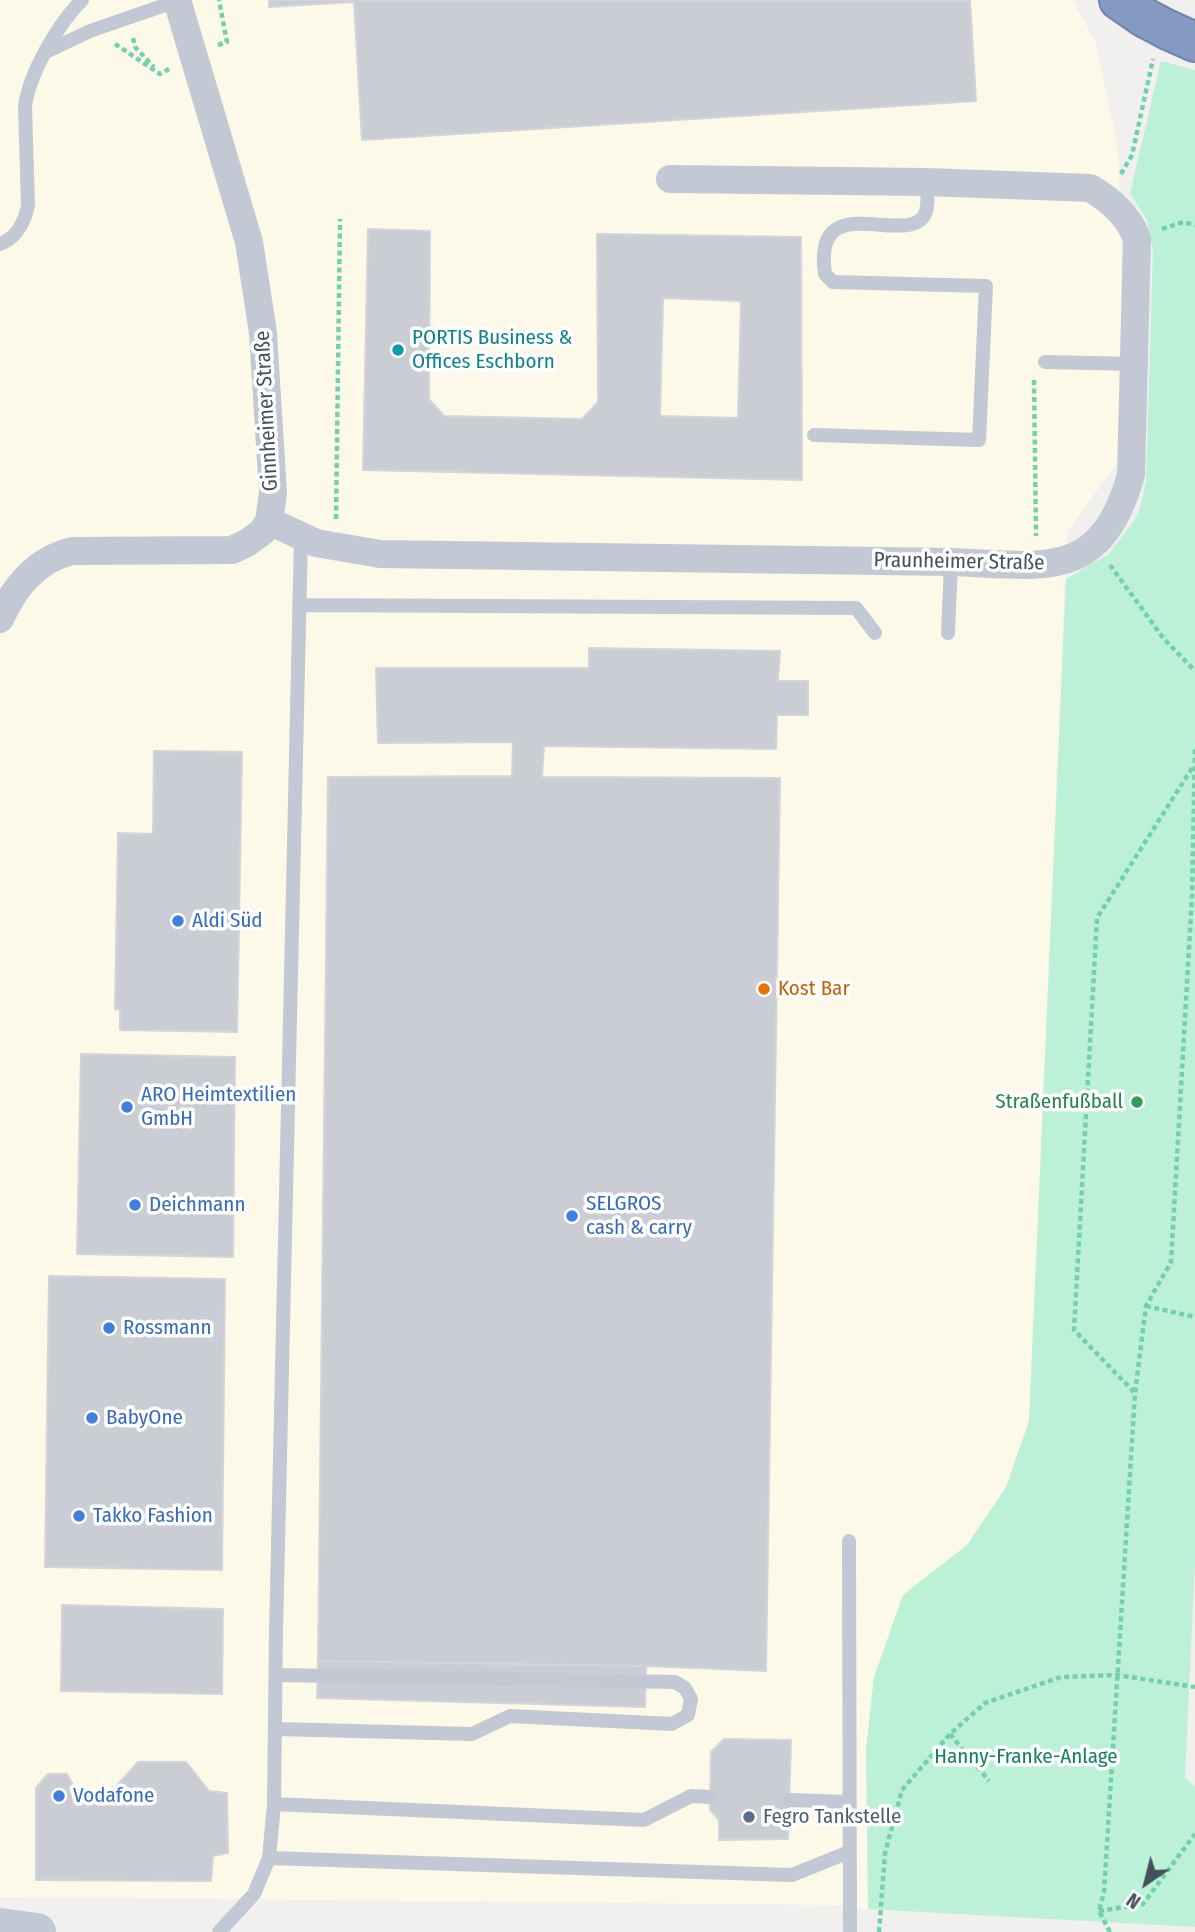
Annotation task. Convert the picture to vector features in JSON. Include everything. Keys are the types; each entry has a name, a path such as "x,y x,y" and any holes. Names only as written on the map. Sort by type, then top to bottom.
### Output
{"street":[{"name":"Ginnheimer Straße","path":"0,620 22,580 55,556 72,551 232,550 262,532 269,521 272,493 258,288 249,243 177,1"},
{"path":"670,179 927,182 1090,188 1108,198"},
{"name":"Praunheimer Straße","path":"269,521 301,537 345,550 380,554 1031,565 1059,563 1082,555 1095,545 1124,501 1131,475 1137,238 1131,225 1108,198"},
{"path":"0,1927 37,1932"}],"lane":[{"path":"0,244 9,241 17,232 24,221 28,206 25,106 28,90 46,52 73,9 82,0"},
{"path":"46,52 90,31 177,1"},
{"path":"814,435 979,440 986,286 833,282 825,274 825,247 839,228 850,223 901,227 921,220 926,213 927,182"},
{"path":"1045,362 1134,364"},
{"path":"219,1932 254,1894 269,1858 274,1804 301,537"},
{"path":"948,632 951,562"},
{"path":"299,605 856,608 875,633"},
{"path":"849,1541 850,1932"},
{"path":"275,1729 472,1734 510,1716 672,1724 688,1715 691,1699 685,1688 675,1682 276,1675"},
{"path":"274,1804 644,1820 691,1796 710,1797"},
{"path":"789,1800 848,1802"},
{"path":"269,1858 792,1875 849,1852"}],"path":[{"path":"114,43 160,74 194,55 227,42 219,0"},
{"path":"1108,198 1132,155 1156,28"},
{"path":"337,521 340,219"},
{"path":"1037,542 1034,362 1045,362"},
{"path":"1095,545 1164,639 1195,671"},
{"path":"1110,1932 1099,1911 1104,1892 1135,1393 1146,1306 1171,1262 1194,897 1195,747"},
{"path":"1135,1393 1074,1330 1097,918 1194,765"},
{"path":"1146,1306 1195,1317"},
{"path":"879,1932 885,1853 902,1790 950,1734 985,1703 1061,1678 1117,1675 1195,1687"},
{"path":"950,1734 989,1781"},
{"path":"1099,1911 1143,1904 1195,1834"}],"shaded area":[{"path":"0,0 1073,0 1096,44 1118,149 1122,269 1119,460 1067,532 1029,1421 1006,1487 967,1545 903,1595 874,1677 866,1749 868,1909 838,1905 0,1897"}],"green space":[{"name":"Hanny-Franke-Anlage","path":"1161,61 1195,70 1195,1562 1185,1778 1195,1787 1195,1927 868,1909 866,1749 874,1677 903,1595 967,1545 1006,1487 1029,1421 1066,579 1109,554 1138,515 1146,482 1153,251 1147,220 1130,193"}],"building":[{"path":"269,0 970,0 976,101 362,140 354,2 269,7"},
{"name":"PORTIS Business & Offices Eschborn","path":"368,229 430,231 429,399 444,416 582,419 598,402 597,234 801,237 802,480 363,470","holes":["663,298 741,301 738,418 660,416"]},
{"path":"589,648 780,651 778,681 808,681 808,715 777,715 776,749 544,746 542,777 780,778 766,1671 646,1666 318,1661 328,777 512,776 513,742 378,743 376,668 589,668"},
{"name":"Aldi Süd","path":"154,751 242,752 237,1032 120,1030 120,1010 115,1009 118,833 153,834"},
{"path":"81,1054 235,1057 233,1257 77,1254"},
{"path":"49,1276 225,1279 222,1570 45,1567"},
{"path":"62,1605 223,1609 222,1694 61,1691"},
{"path":"318,1661 646,1666 645,1707 317,1698"},
{"path":"724,1739 791,1740 788,1839 719,1840 719,1820 710,1810 711,1752"},
{"path":"138,1762 186,1762 209,1791 227,1793 228,1853 213,1856 211,1881 36,1880 36,1788 48,1774 67,1774 77,1792 112,1791"}],"place":[{"name":"PORTIS Business & Offices Eschborn","path":"398,350"},
{"name":"Aldi Süd","path":"178,921"},
{"name":"Kost Bar","path":"764,989"},
{"name":"Straßenfußball","path":"1137,1102"},
{"name":"ARO Heimtextilien GmbH","path":"127,1107"},
{"name":"Deichmann","path":"135,1205"},
{"name":"SELGROS cash & carry","path":"572,1216"},
{"name":"Rossmann","path":"109,1328"},
{"name":"BabyOne","path":"92,1418"},
{"name":"Takko Fashion","path":"79,1516"},
{"name":"Vodafone","path":"59,1796"},
{"name":"Fegro Tankstelle","path":"749,1817"}]}
